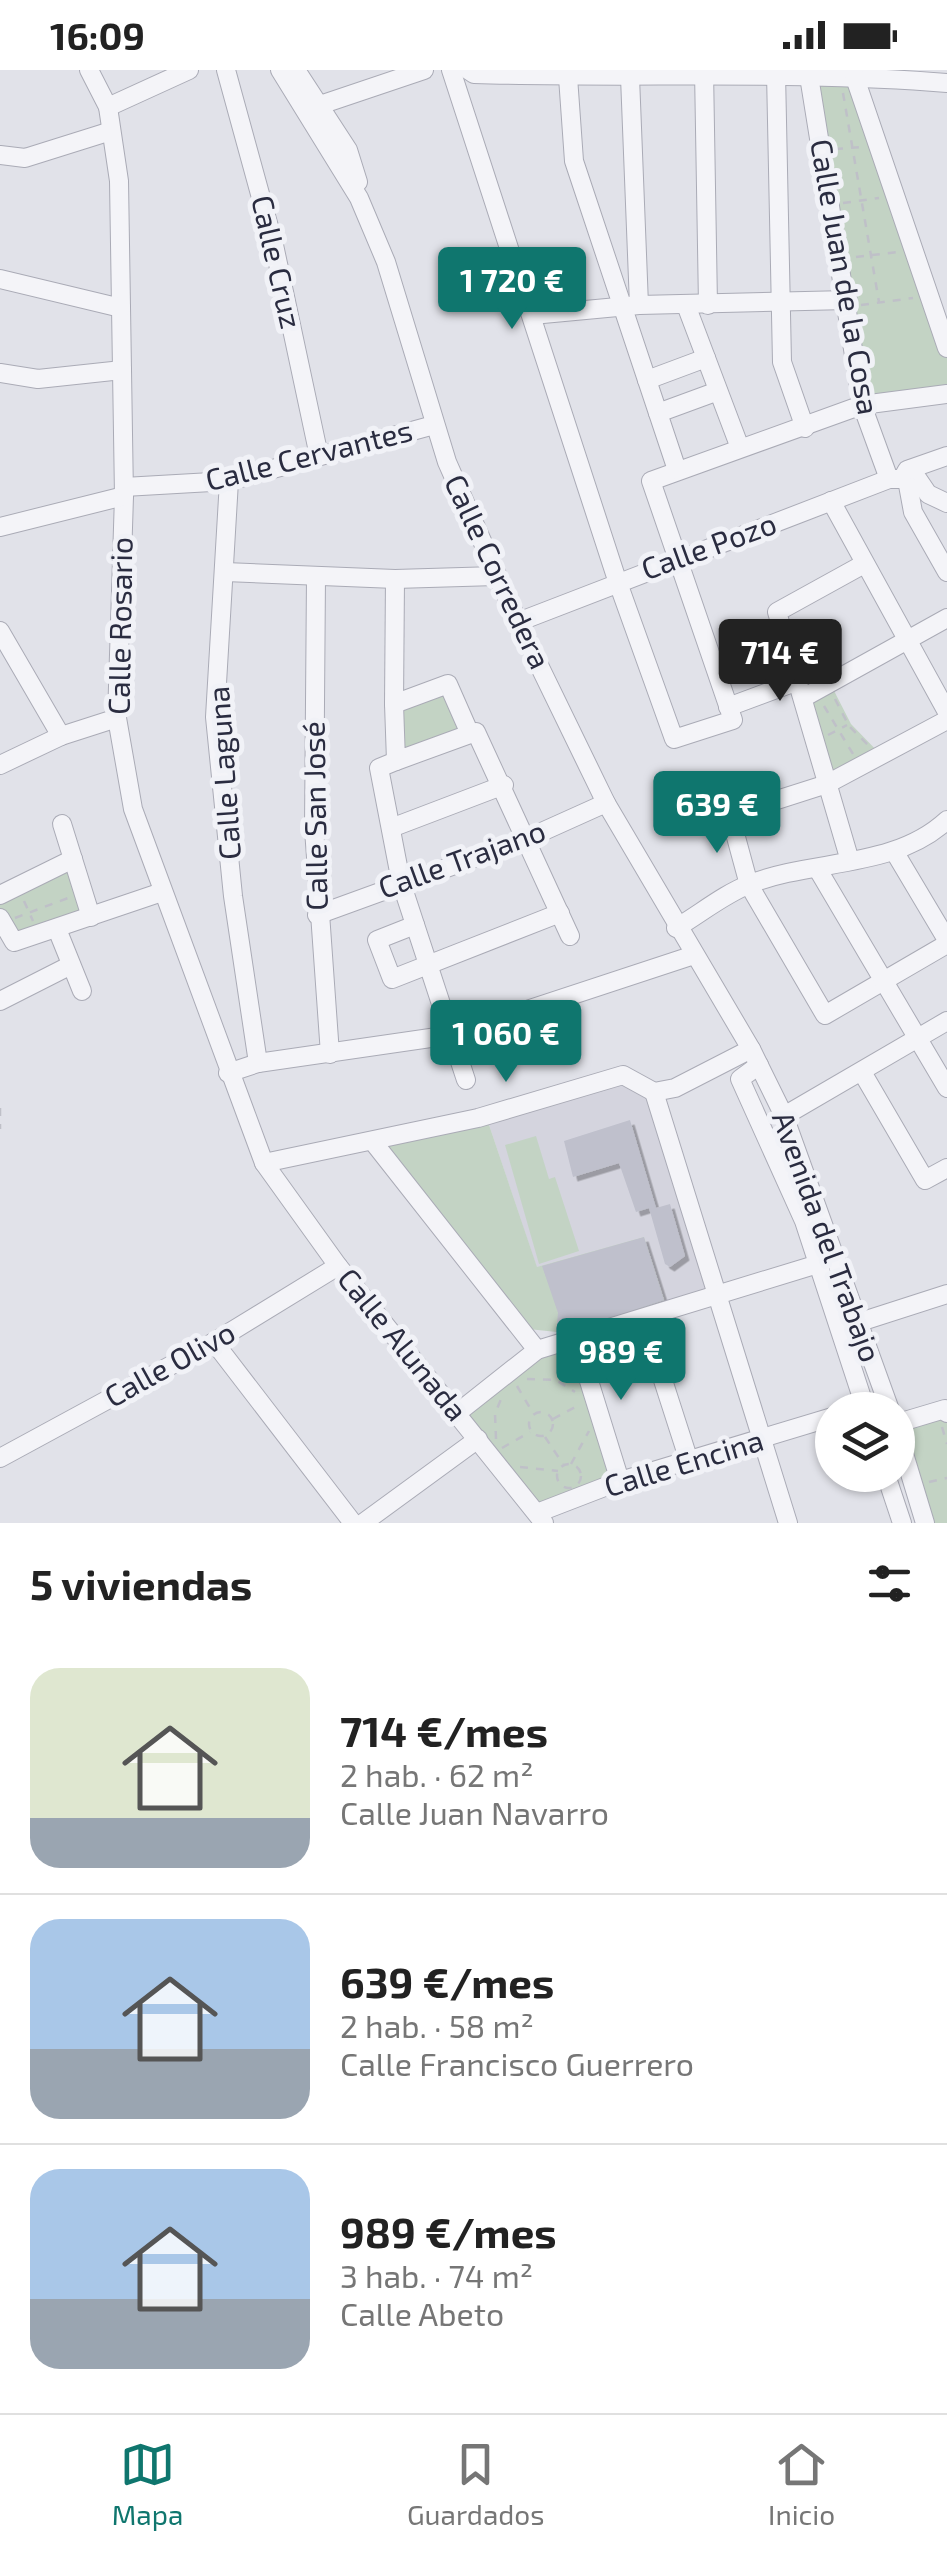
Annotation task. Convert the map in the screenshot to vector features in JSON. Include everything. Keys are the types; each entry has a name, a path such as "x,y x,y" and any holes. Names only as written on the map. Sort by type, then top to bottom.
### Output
{"street":[{"name":"Calle Rosario","path":"89,70 108,107 120,180 124,492 116,718 133,809 264,1163"},
{"path":"108,107 189,70"},
{"name":"Calle Cruz","path":"226,70 274,245 320,456"},
{"name":"Calle Corredera","path":"280,70 359,198 386,262 434,426 496,576 606,804 676,928"},
{"name":"Calle Corredera","path":"296,70 357,170 359,198"},
{"path":"320,105 424,70"},
{"path":"451,70 674,739 733,720 651,480 862,405 947,394"},
{"path":"468,70 474,74 568,77 846,72 947,83"},
{"name":"Calle Juan de la Cosa","path":"808,71 862,405 907,478 913,512 947,572"},
{"name":"Calle Juan de la Cosa","path":"846,72 878,145 947,348"},
{"path":"704,73 708,305"},
{"path":"776,73 782,362 806,428"},
{"path":"568,77 574,161 598,234 630,305 647,380 677,470"},
{"path":"630,77 635,233 630,305"},
{"path":"0,155 25,158 112,131"},
{"path":"598,234 635,233"},
{"path":"0,279 121,308"},
{"path":"928,292 947,281"},
{"path":"532,315 630,305 848,303"},
{"path":"686,305 740,448"},
{"path":"647,380 706,358"},
{"path":"0,372 38,379 122,370"},
{"path":"658,413 718,390"},
{"name":"Calle Cervantes","path":"0,528 124,492 228,481 434,426"},
{"name":"Calle Pozo","path":"518,622 618,580 907,478 941,457"},
{"path":"907,478 947,503"},
{"name":"Calle Laguna","path":"228,481 216,718 233,896 258,1063"},
{"path":"831,502 947,712"},
{"path":"850,860 815,742 811,689 777,612 864,564"},
{"path":"224,572 395,579 496,576"},
{"name":"Calle San José","path":"316,577 317,915 330,1054"},
{"path":"395,579 396,761"},
{"path":"728,706 811,689 947,618"},
{"path":"0,631 61,736"},
{"path":"394,704 448,684 470,734"},
{"path":"0,765 61,736 116,718"},
{"path":"894,851 947,942 825,1015 749,884 730,814 827,784 947,720"},
{"path":"466,1080 401,882 379,768 476,732 504,784 570,936"},
{"path":"391,828 504,784"},
{"name":"Calle Trajano","path":"317,915 526,840 606,804"},
{"path":"676,928 749,884 894,851 931,834 947,820"},
{"path":"62,824 91,917"},
{"path":"8,891 73,859"},
{"path":"817,868 947,1088"},
{"path":"1,921 14,942 162,892"},
{"path":"415,925 378,940 392,980 560,913"},
{"name":"Avenida del Trabajo","path":"676,928 754,1057 784,1116 884,1392"},
{"path":"48,932 71,965 82,992"},
{"path":"228,1073 258,1063 451,1035 694,955"},
{"path":"0,1001 71,965"},
{"path":"784,1116 947,1020"},
{"path":"264,1163 374,1143 486,1116 622,1075 654,1092 675,1088 754,1057"},
{"name":"Avenida del Trabajo","path":"754,1057 740,1079 773,1148 818,1264 857,1392"},
{"path":"862,1072 940,1178"},
{"path":"654,1092 788,1523"},
{"path":"374,1143 537,1350"},
{"name":"Calle Alunada","path":"264,1163 338,1266 456,1414 496,1452 541,1518"},
{"path":"456,1414 537,1350 818,1264"},
{"name":"Calle Olivo","path":"0,1458 214,1342 338,1266"},
{"path":"860,1322 947,1294"},
{"path":"643,1318 689,1461"},
{"path":"576,1339 620,1481"},
{"path":"214,1342 353,1523"},
{"path":"915,1418 946,1409 947,1414"},
{"name":"Calle Encina","path":"541,1518 620,1481 815,1423"},
{"path":"363,1523 478,1439"},
{"path":"915,1489 925,1523"},
{"path":"892,1492 902,1523"}],"path":[{"path":"846,72 852,148 879,302"},
{"path":"822,150 878,145"},
{"path":"831,205 896,196"},
{"path":"840,258 914,250"},
{"path":"848,303 879,302 928,292"},
{"path":"811,689 878,757"},
{"path":"811,689 860,766"},
{"path":"815,742 848,724"},
{"path":"8,891 48,932"},
{"path":"1,921 84,892"},
{"path":"0,1108 0,1130"},
{"path":"496,1452 495,1414 499,1401 526,1379 556,1380 570,1388 586,1412"},
{"path":"516,1384 534,1414"},
{"path":"552,1420 583,1403"},
{"path":"531,1432 528,1424 534,1414 542,1412 552,1420"},
{"path":"544,1436 552,1428 552,1420"},
{"path":"496,1452 520,1468 558,1471 571,1464 590,1428"},
{"path":"496,1452 531,1432 544,1436 564,1466"},
{"path":"558,1471 559,1483 573,1488 581,1475 571,1464"},
{"path":"915,1486 947,1478"}],"shaded area":[{"path":"623,1075 654,1092 715,1295 668,1310 644,1237 537,1268 486,1116"}],"green space":[{"path":"808,72 853,72 947,348 947,394 862,405"},
{"path":"830,683 851,724 881,755 827,784 803,698"},
{"path":"448,684 470,734 396,761 394,704"},
{"path":"73,859 91,917 14,942 0,918 0,895"},
{"path":"486,1116 537,1267 644,1237 664,1300 566,1333 519,1328 374,1143"},
{"path":"536,1136 549,1179 555,1177 579,1251 539,1264 505,1145"},
{"path":"576,1339 620,1481 537,1513 456,1414 537,1350"},
{"path":"947,1413 947,1523 925,1523 915,1486 915,1420"}],"building":[{"path":"630,1120 656,1208 670,1204 685,1256 670,1267 665,1264 649,1208 636,1212 619,1163 573,1177 564,1141"},
{"path":"644,1237 664,1300 566,1333 556,1332 558,1313 542,1266"}]}
